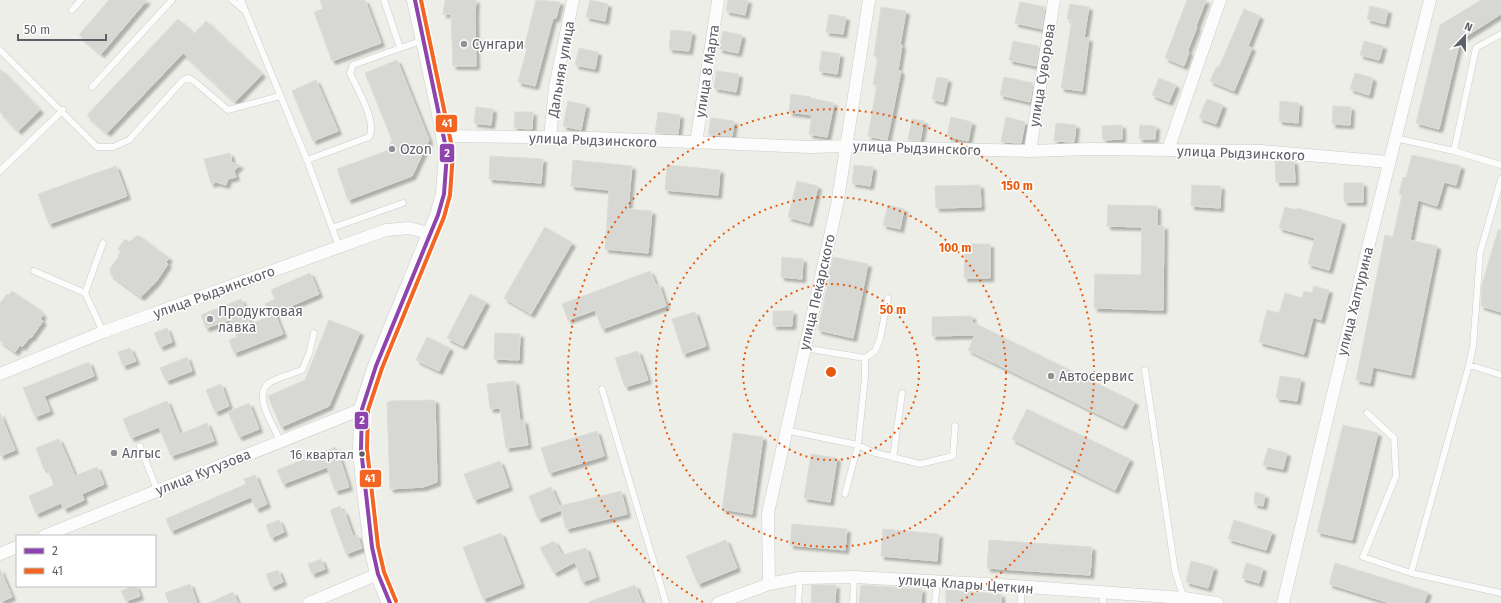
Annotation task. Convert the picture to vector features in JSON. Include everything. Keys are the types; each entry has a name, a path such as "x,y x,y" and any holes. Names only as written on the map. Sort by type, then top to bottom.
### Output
{"main road":[{"path":"390,603 378,574 372,547 361,449 362,409 376,366 432,234 444,194 447,171 444,136 415,0"}],"street":[{"name":"Дальняя улица","path":"550,138 555,87 573,0"},
{"name":"улица 8 Марта","path":"696,143 718,0"},
{"name":"улица Пекарского","path":"769,584 768,513 785,430 837,205 861,61 869,0"},
{"name":"улица Суворова","path":"1030,151 1054,0"},
{"path":"1168,150 1220,0"},
{"name":"улица Халтурина","path":"1283,603 1389,162 1430,0"},
{"name":"улица Рыдзинского","path":"444,136 810,147 846,146 1030,151 1168,150 1261,152 1389,162"},
{"name":"улица Рыдзинского","path":"0,374 103,332 386,230 409,228 432,234"},
{"name":"улица Кутузова","path":"46,535 362,409"},
{"path":"0,554 16,547"},
{"path":"309,603 378,574"},
{"name":"улица Клары Цеткин","path":"718,603 769,584 800,578 854,577 936,581 1021,588 1103,598 1217,603"}],"lane":[{"path":"72,10 81,0"},
{"path":"92,87 172,0"},
{"path":"232,0 245,11"},
{"path":"241,0 307,160 339,247"},
{"path":"384,0 400,48"},
{"path":"1454,151 1476,48 1501,34"},
{"path":"307,160 369,137 371,133 372,123 350,73 351,68 359,63 424,40"},
{"path":"0,50 62,110 97,147 113,147 129,140 183,80 188,78 194,81 228,110 280,96"},
{"path":"0,169 62,110"},
{"path":"1395,138 1454,151 1501,165"},
{"path":"1411,573 1469,365 1473,347 1480,253 1501,179"},
{"path":"332,228 403,203"},
{"path":"85,293 103,243"},
{"path":"34,271 85,293 103,332"},
{"path":"804,348 865,358 875,351 880,339 888,298"},
{"path":"280,441 262,399 263,390 269,384 302,370 309,354 314,334"},
{"path":"845,494 858,445 865,377 865,358"},
{"path":"1469,365 1501,375"},
{"path":"1145,370 1175,570 1184,601"},
{"path":"602,389 666,603"},
{"path":"893,458 902,393"},
{"path":"1367,413 1394,438 1396,476 1363,558 1411,573 1501,593"},
{"path":"785,430 858,445 872,452 920,464 953,456 955,426"},
{"path":"140,446 157,490"},
{"path":"853,603 854,577"},
{"path":"798,603 800,578"},
{"path":"935,603 936,581"},
{"path":"1021,588 1021,603"}],"building":[{"path":"109,0 147,0 101,54 79,35"},
{"path":"320,0 365,0 381,43 332,61 314,12 323,9"},
{"name":"Сунгари","path":"445,0 476,0 476,66 453,66 451,14 443,14"},
{"path":"536,0 560,2 556,18 553,18 535,86 518,82 527,48 524,48"},
{"path":"590,0 608,4 605,21 586,17"},
{"path":"728,0 748,0 745,15 726,11"},
{"path":"1187,0 1206,0 1187,52 1189,52 1184,66 1165,58"},
{"path":"1481,0 1501,0 1501,14 1460,40 1439,129 1416,123 1440,25"},
{"path":"1020,2 1045,7 1042,29 1015,23"},
{"path":"1070,4 1089,7 1084,38 1089,38 1082,91 1061,88 1072,20 1067,19"},
{"path":"1370,6 1388,10 1385,24 1367,19"},
{"path":"881,7 906,11 900,45 902,45 898,70 901,71 887,140 868,136 877,85 873,84 878,57 874,56"},
{"path":"1244,9 1260,16 1248,46 1252,48 1234,91 1210,81 1217,66 1219,67"},
{"path":"829,14 846,17 843,34 826,32"},
{"path":"178,19 194,34 206,21 262,74 235,102 183,53 107,133 87,115"},
{"path":"671,30 692,32 689,51 669,49"},
{"path":"723,31 742,35 738,53 719,49"},
{"path":"1013,41 1039,46 1036,66 1009,60"},
{"path":"1364,41 1383,46 1379,60 1360,55"},
{"path":"579,48 598,52 595,69 575,65"},
{"path":"822,51 840,54 837,74 819,71"},
{"path":"397,60 429,140 412,176 348,200 337,169 386,151 392,140 365,73"},
{"path":"0,69 40,110 18,131 0,112"},
{"path":"716,71 739,74 736,92 714,88"},
{"path":"1355,73 1373,78 1369,95 1350,89"},
{"path":"937,77 948,79 943,102 932,99"},
{"path":"1004,77 1033,83 1030,102 1000,95"},
{"path":"1159,78 1176,85 1169,102 1152,95"},
{"path":"316,80 338,131 313,141 292,91"},
{"path":"791,94 834,103 827,137 809,134 812,115 789,112"},
{"path":"1207,99 1223,105 1216,124 1199,118"},
{"path":"568,101 586,105 581,130 563,126"},
{"path":"1280,101 1299,103 1298,123 1279,121"},
{"path":"1333,106 1351,107 1350,125 1332,124"},
{"path":"476,107 493,109 491,125 474,123"},
{"path":"515,112 533,112 532,129 514,128"},
{"path":"658,112 680,115 678,134 655,133"},
{"path":"951,117 972,122 968,141 947,136"},
{"path":"1006,117 1025,122 1021,143 1001,142"},
{"path":"711,118 734,121 732,136 708,135"},
{"path":"912,119 924,121 920,141 908,140"},
{"path":"1056,123 1076,125 1074,142 1054,141"},
{"path":"1122,125 1122,139 1103,140 1102,126"},
{"path":"1140,125 1156,126 1155,139 1139,139"},
{"path":"230,153 232,163 240,165 234,171 236,177 228,179 226,185 216,182 211,184 204,159"},
{"path":"1412,155 1461,166 1456,185 1444,182 1437,206 1418,200 1410,240 1437,246 1411,375 1373,367 1370,383 1356,380 1385,235 1393,237 1402,195 1399,194 1403,177 1406,178"},
{"path":"490,156 543,159 541,183 489,179"},
{"path":"573,160 632,166 628,209 652,211 648,253 605,249 609,190 571,186"},
{"path":"1275,160 1294,161 1295,182 1276,182"},
{"path":"667,165 720,170 718,195 665,190"},
{"path":"854,165 873,167 870,186 852,183"},
{"path":"116,166 127,196 49,224 38,194"},
{"path":"797,181 818,186 809,223 788,217"},
{"path":"1344,183 1363,183 1363,202 1344,202"},
{"path":"980,185 981,207 936,208 935,186"},
{"path":"1192,185 1221,186 1220,208 1191,206"},
{"path":"888,205 904,209 900,229 883,225"},
{"path":"1108,205 1157,206 1157,226 1164,226 1163,310 1094,308 1095,274 1141,275 1142,227 1107,226"},
{"path":"1285,207 1297,210 1297,208 1342,221 1329,270 1308,264 1315,238 1279,228"},
{"path":"545,227 572,243 531,314 504,298"},
{"path":"1498,230 1501,230 1501,312 1481,306 1482,285"},
{"path":"138,235 169,258 166,262 168,264 156,282 141,297 110,274 111,272 109,270 119,256 118,255 121,251 118,249 125,239 129,242"},
{"path":"965,244 990,244 990,278 964,278"},
{"path":"782,257 803,259 802,279 781,277"},
{"path":"833,257 868,264 853,338 818,330"},
{"path":"650,271 656,285 659,284 666,306 602,329 595,310 568,320 562,304"},
{"path":"310,273 319,294 270,315 265,304 275,299 271,290"},
{"path":"1314,286 1329,290 1321,320 1313,317 1304,354 1259,342 1267,310 1279,313 1285,293 1302,298 1304,291 1312,293"},
{"path":"12,291 37,308 43,315 40,319 43,321 31,338 30,337 22,347 20,345 15,352 0,341 0,303 7,294 9,295"},
{"path":"470,294 486,302 463,346 447,338"},
{"path":"241,299 251,324 275,314 283,334 234,353 229,340 237,337 230,320 206,328 201,315"},
{"path":"773,311 793,311 792,326 773,326"},
{"path":"695,312 706,346 683,354 672,319"},
{"name":"Автосервис","path":"972,316 972,322 1135,402 1123,426 968,350 975,335 932,336 932,317"},
{"path":"329,320 360,332 329,406 281,427 268,396 305,380"},
{"path":"167,328 172,342 160,347 154,333"},
{"path":"495,333 520,334 519,360 494,359"},
{"path":"427,337 450,348 439,371 416,360"},
{"path":"130,348 136,361 123,366 118,352"},
{"path":"638,351 648,380 625,387 615,358"},
{"path":"187,357 192,371 166,381 160,368"},
{"path":"89,362 94,376 44,396 50,411 35,417 23,388"},
{"path":"1280,376 1301,379 1297,401 1276,398"},
{"path":"515,381 520,421 524,420 528,445 506,448 500,408 490,409 487,384"},
{"path":"221,384 229,406 215,412 206,390"},
{"path":"435,400 437,482 423,487 390,489 387,403 390,401"},
{"path":"167,401 180,434 207,423 214,441 171,456 159,427 131,438 123,419"},
{"path":"249,403 259,429 239,437 228,412"},
{"path":"1027,409 1130,459 1115,490 1012,439"},
{"path":"0,413 15,450 0,456"},
{"path":"1343,425 1378,433 1352,540 1317,532"},
{"path":"597,431 604,456 549,473 541,448"},
{"path":"733,433 763,437 752,514 722,509"},
{"path":"59,439 75,476 97,467 104,484 82,494 84,500 64,509 61,503 36,514 29,496 54,485 47,468 44,469 36,448"},
{"path":"336,447 349,487 335,491 327,467 283,484 277,470"},
{"path":"1268,448 1287,453 1283,469 1263,465"},
{"path":"811,454 837,458 830,502 804,498"},
{"path":"500,461 509,487 474,500 464,474"},
{"path":"255,475 267,504 256,509 251,497 171,531 166,519 246,484 244,479"},
{"path":"551,487 561,510 538,519 529,496"},
{"path":"621,491 627,514 566,529 560,506"},
{"path":"1255,492 1265,495 1263,506 1254,504"},
{"path":"340,506 342,512 344,511 353,536 357,535 362,548 346,554 330,510"},
{"path":"279,520 284,532 271,538 266,525"},
{"path":"1234,520 1272,532 1266,550 1228,539"},
{"path":"792,524 847,529 845,550 790,545"},
{"path":"883,529 939,534 937,561 881,556"},
{"path":"501,533 521,584 483,599 463,547"},
{"path":"726,540 737,568 698,584 686,556"},
{"path":"989,540 1092,547 1090,575 987,568"},
{"path":"554,541 562,555 586,548 596,577 582,582 575,562 554,573 540,548"},
{"path":"321,559 325,569 312,574 308,564"},
{"path":"1191,561 1214,567 1208,588 1186,582"},
{"path":"1246,563 1263,568 1259,583 1242,578"},
{"path":"1335,563 1428,592 1424,603 1390,603 1329,584"},
{"path":"0,569 12,597 0,602"},
{"path":"278,570 283,582 271,587 266,574"},
{"path":"190,584 197,603 169,603 165,593"},
{"path":"635,585 642,603 589,603 589,602"},
{"path":"812,585 836,585 835,603 811,603"},
{"path":"861,585 922,589 921,603 859,603"},
{"path":"131,587 136,587 140,596 126,601 121,591"},
{"path":"946,590 1001,594 1001,603 946,603"},
{"path":"233,592 238,603 209,603"}],"transit line":[{"name":"2","path":"390,603 378,574 372,547 361,449 362,409 376,366 438,215 444,194 447,153 415,0"},
{"name":"41","path":"396,601 384,572 378,546 367,449 368,410 382,368 444,217 450,195 453,152 421,0"}],"place":[{"name":"Сунгари","path":"464,44"},
{"name":"Ozon","path":"392,149"},
{"name":"Продуктовая лавка","path":"210,319"},
{"name":"Автосервис","path":"1051,376"},
{"name":"Алгыс","path":"114,453"},
{"name":"16 квартал","path":"362,454"}]}
